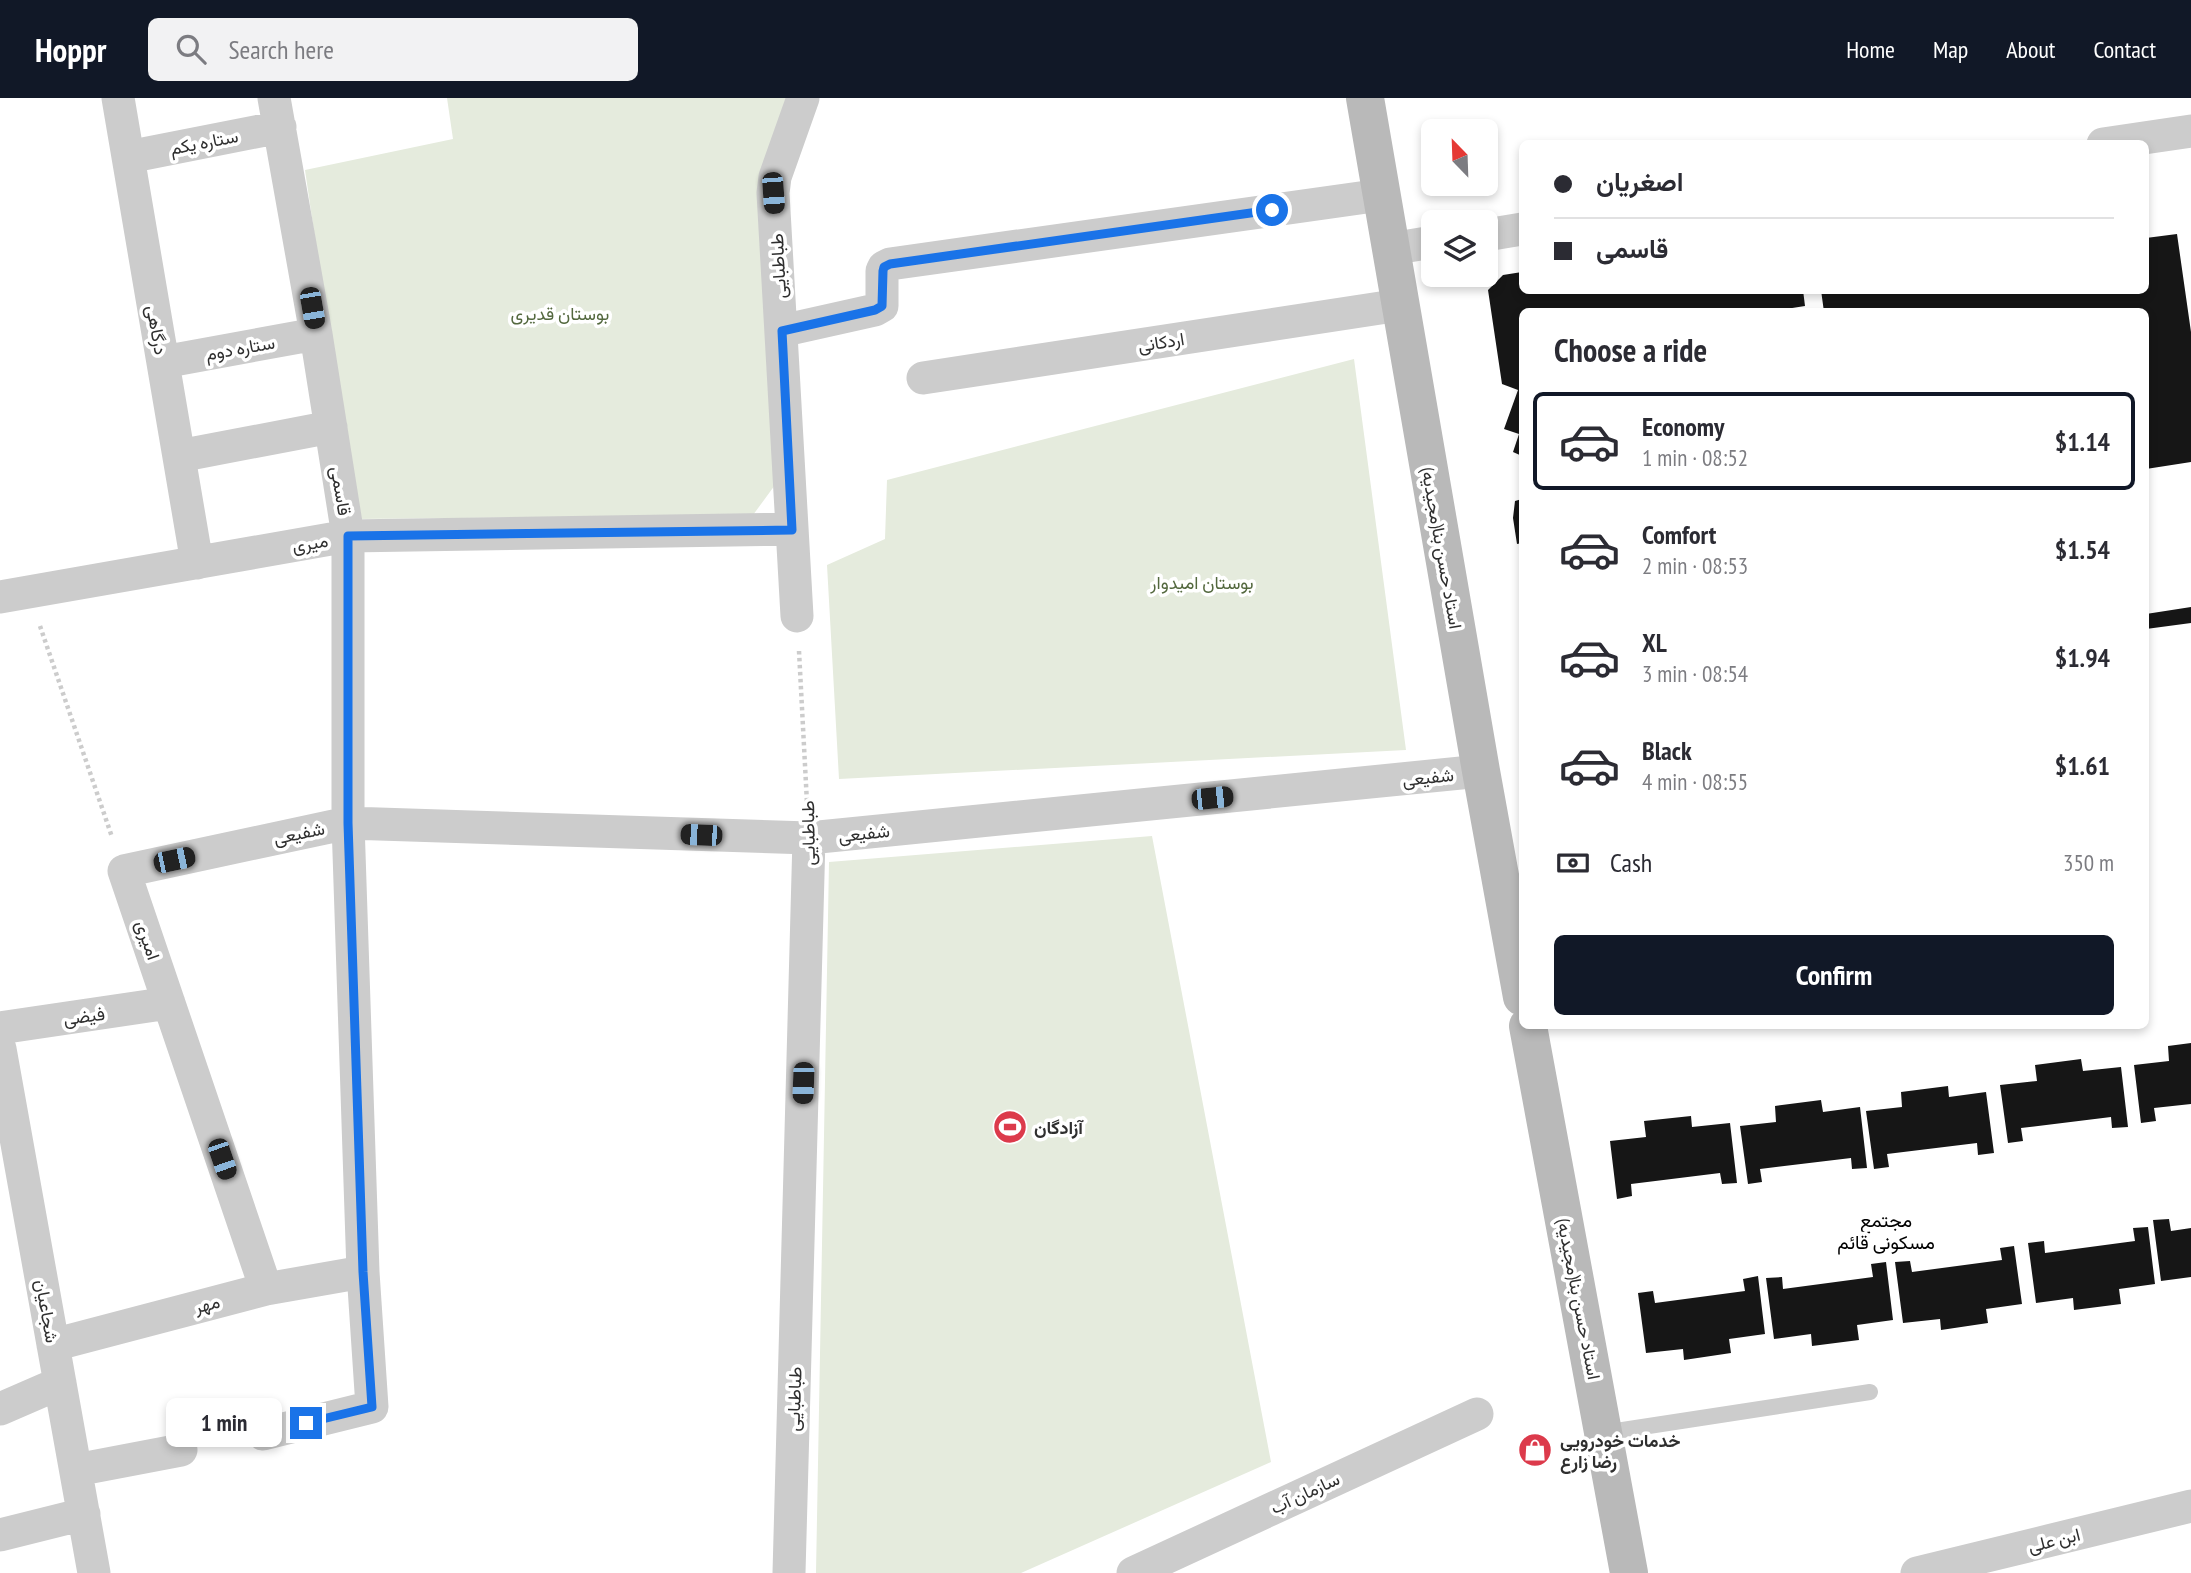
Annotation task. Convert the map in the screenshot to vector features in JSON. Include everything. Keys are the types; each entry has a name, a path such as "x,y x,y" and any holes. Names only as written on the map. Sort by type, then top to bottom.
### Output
{"main road":[{"name":"استاد حسن بنا(مجیدیه)","path":"1365,98 1519,980"},
{"name":"استاد حسن بنا(مجیدیه)","path":"1529,1029 1629,1573"}],"street":[{"name":"درگاهی","path":"118,98 197,563"},
{"name":"طباطبایی","path":"797,616 773,193 775,177 803,98"},
{"name":"ستاره یکم","path":"128,157 277,112"},
{"name":"قاسمی","path":"263,1434 372,1407 363,1272 348,823 348,536 277,112"},
{"path":"2149,141 2190,138"},
{"path":"782,331 875,310 882,306 883,271 884,267 890,264 1381,195"},
{"path":"1498,233 1519,230"},
{"path":"1391,249 1421,244"},
{"name":"اردکانی","path":"922,378 1400,305"},
{"name":"ستاره دوم","path":"163,362 316,334"},
{"path":"179,456 331,427"},
{"name":"میری","path":"14,595 348,536 792,530"},
{"name":"شفیعی","path":"124,871 348,823 809,838 1481,771"},
{"name":"طباطبایی","path":"789,1573 809,838"},
{"name":"امیری","path":"124,871 266,1289"},
{"name":"فیضی","path":"0,1028 169,1003"},
{"name":"شجاعیان","path":"0,1049 94,1573"},
{"name":"مهر","path":"53,1345 266,1289 363,1272"},
{"path":"0,1409 60,1383"},
{"name":"سازمان آب","path":"1133,1573 1477,1414"},
{"path":"75,1470 181,1450"},
{"name":"ابن علی","path":"1917,1573 2191,1506"},
{"path":"0,1535 84,1514"}],"lane":[{"path":"1603,1433 1870,1392"}],"path":[{"path":"14,595 124,871"},
{"name":"طباطبایی","path":"797,616 809,838"}],"green space":[{"name":"بوستان قدیری","path":"447,98 787,98 775,485 753,515 356,519 305,170 453,139"},
{"name":"بوستان امیدوار","path":"1354,359 1406,750 839,779 827,565 885,539 887,480"},
{"name":"آزادگان","path":"1152,836 1271,1462 1021,1573 816,1573 829,862"}],"building":[{"path":"2177,234 2191,332 2191,462 2149,469 2149,308 1823,308 1822,294 2149,294 2149,238"},
{"path":"1519,272 1519,294 1804,294 1805,306 1519,308 1519,434 1504,429 1518,390 1502,384 1488,290 1498,287 1498,280 1503,275"},
{"path":"1519,434 1519,455 1513,452"},
{"path":"1519,500 1517,544 1513,518 1515,501"},
{"path":"2191,607 2191,623 2149,629 2149,614"},
{"path":"2191,1043 2191,1104 2154,1108 2156,1121 2141,1123 2134,1065 2169,1061 2168,1046"},
{"path":"2081,1059 2083,1071 2121,1067 2128,1127 2112,1128 2111,1117 2021,1128 2023,1141 2008,1143 2000,1085 2037,1081 2035,1065"},
{"path":"1948,1086 1949,1097 1986,1092 1994,1153 1978,1155 1977,1143 1887,1154 1889,1167 1874,1169 1866,1111 1902,1107 1901,1092"},
{"path":"1821,1100 1823,1112 1860,1107 1867,1168 1852,1169 1851,1158 1760,1169 1762,1182 1748,1184 1740,1126 1776,1122 1775,1106"},
{"path":"1691,1116 1692,1127 1730,1123 1737,1183 1722,1184 1720,1173 1631,1184 1632,1196 1617,1199 1610,1141 1646,1137 1644,1121"},
{"path":"2169,1219 2171,1231 2191,1228 2191,1277 2161,1281 2153,1220"},
{"path":"2148,1227 2155,1284 2119,1289 2121,1304 2074,1310 2073,1298 2036,1303 2028,1243 2044,1241 2045,1253 2135,1241 2133,1228"},
{"path":"2014,1246 2022,1304 1986,1309 1988,1323 1941,1330 1940,1319 1903,1323 1895,1262 1910,1261 1912,1272 2002,1260 2000,1248"},
{"path":"1886,1262 1893,1320 1857,1325 1859,1340 1812,1346 1811,1334 1774,1339 1766,1278 1782,1277 1783,1289 1873,1277 1871,1264"},
{"path":"1758,1276 1765,1334 1729,1339 1731,1353 1684,1360 1683,1349 1646,1353 1638,1293 1653,1291 1655,1303 1745,1291 1743,1279"}],"place":[{"name":"آزادگان","path":"1010,1127"},
{"name":"خدمات خودرویی رضا زارع","path":"1535,1450"}],"district":[{"name":"مجتمع مسکونی قائم","path":"1886,1231"}],"route":[{"path":"306,1423 372,1407 363,1272 348,823 348,536 792,530 782,331 875,310 882,306 883,271 884,267 890,264 1272,210"}]}
